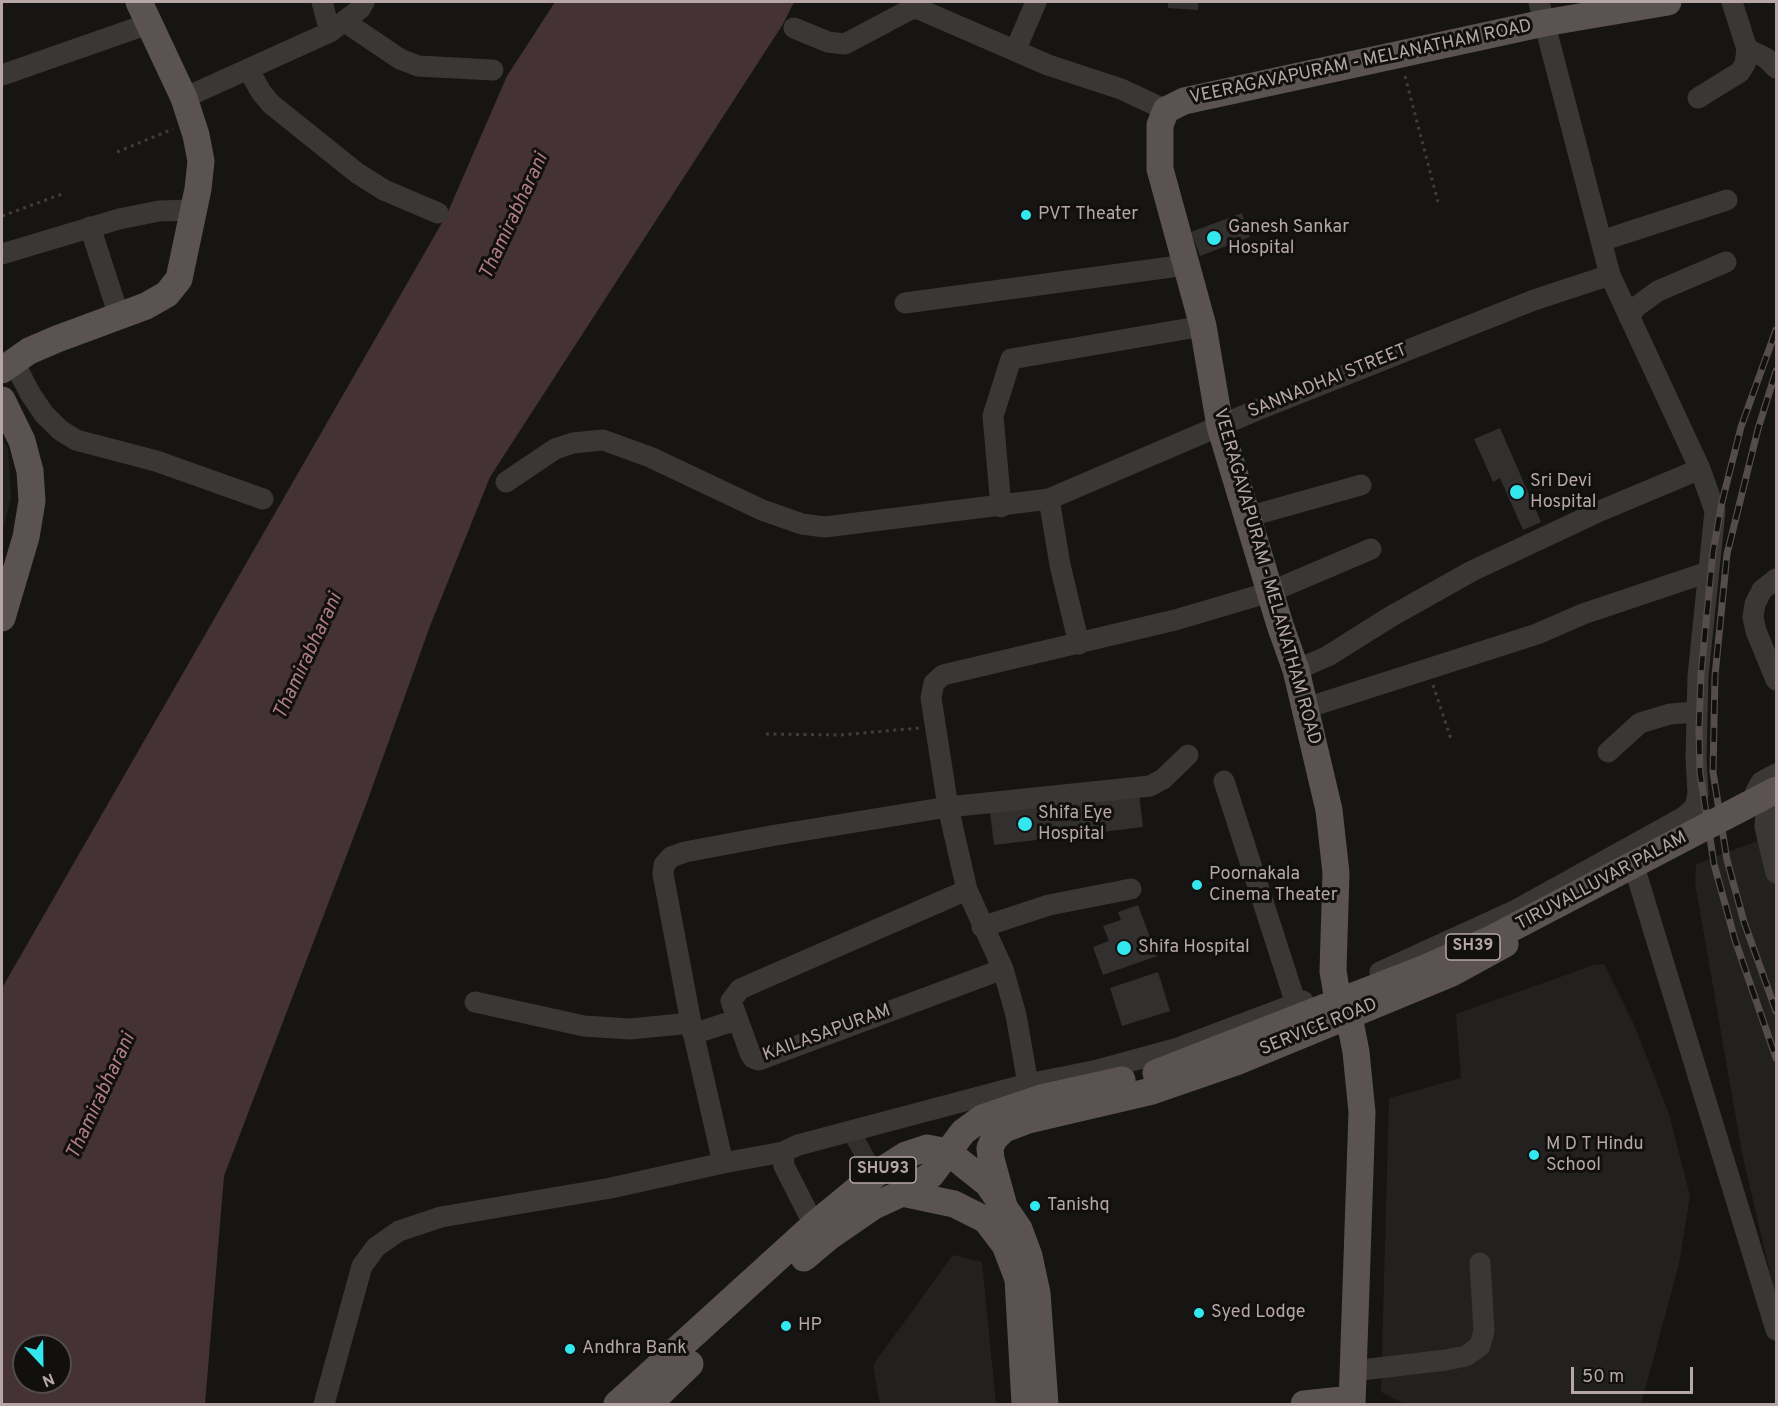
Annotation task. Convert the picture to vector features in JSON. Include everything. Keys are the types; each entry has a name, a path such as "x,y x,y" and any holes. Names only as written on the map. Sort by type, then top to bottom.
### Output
{"main road":[{"name":"VEERAGAVAPURAM - MELANATHAM ROAD","path":"1336,989 1333,971 1336,873 1329,810 1296,670 1220,426 1203,326 1160,169 1160,125 1166,110 1184,101 1399,54 1542,12 1668,2"},
{"path":"5,365 57,339 146,306 167,294 179,279 201,161 188,110 143,13"},
{"path":"2,400 22,441 30,471 32,501 26,537 8,569 2,618"},
{"name":"TIRUVALLUVAR PALAM","path":"948,1152 963,1132 981,1118 1011,1107 1156,1073 1425,968 1493,938 1767,805"},
{"name":"SERVICE ROAD","path":"1004,1206 990,1148 994,1139 1004,1129 1028,1120 1152,1091 1349,1016 1452,973 1690,843"},
{"path":"1304,1404 1352,1402 1362,1112 1356,1052 1349,1016 1336,989"},
{"name":"SHU93","path":"617,1404 814,1225 876,1174 906,1155 927,1148 948,1152"},
{"path":"902,1193 931,1175 948,1152 987,1184 1019,1228 1029,1256 1037,1293 1045,1404"},
{"name":"SHU93","path":"649,1404 780,1279 829,1237 874,1206 902,1193 942,1201 969,1211 986,1220 1005,1245 1018,1279 1025,1404"}],"street":[{"path":"322,2 338,27 400,59 418,66 493,70"},
{"path":"188,110 248,69 338,27 364,2"},
{"path":"1015,51 1036,2"},
{"path":"1698,98 1740,72 1745,64 1747,50 1732,2"},
{"path":"794,28 828,42 845,44 911,9 919,9 1015,51 1121,89 1166,110"},
{"path":"324,1404 362,1266 376,1248 399,1231 441,1217 611,1188 723,1162 783,1152 798,1145 1028,1084 1098,1070 1175,1049 1384,970 1516,910 1684,817 1695,807 1698,794 1697,712 1708,572 1716,519 1700,470 1610,274 1542,12"},
{"path":"2,75 143,13"},
{"path":"1747,50 1766,58 1776,68"},
{"path":"248,69 271,104 357,173 384,190 438,213"},
{"path":"1601,241 1727,200"},
{"path":"2,254 90,227 159,211 193,210"},
{"path":"90,227 120,316"},
{"path":"1629,317 1645,298 1726,262"},
{"path":"905,303 1186,265"},
{"name":"SANNADHAI STREET","path":"506,482 555,449 580,442 603,440 650,457 762,510 813,526 825,527 1001,507 1049,499 1220,426 1534,300 1610,274"},
{"path":"1001,507 993,416 1011,359 1203,326"},
{"path":"5,365 44,414 60,430 76,440 156,461 263,499"},
{"path":"1296,670 1328,656 1390,617 1472,571 1600,511 1700,470"},
{"path":"1247,517 1360,485"},
{"path":"1049,499 1060,566 1079,644"},
{"path":"1028,1084 1016,1015 1003,969 967,890 948,807 931,699 934,683 943,675 1079,644 1270,592 1371,549"},
{"path":"1306,708 1538,634 1583,614 1708,572"},
{"path":"1776,579 1762,590 1755,604 1753,617 1756,631 1776,680"},
{"path":"1608,752 1640,723 1670,714 1697,712"},
{"path":"723,1162 692,1028 663,874 664,865 671,857 685,852 776,834 948,807 1150,786 1163,779 1188,755"},
{"path":"1776,774 1761,782 1756,791 1767,805 1765,827 1776,873"},
{"path":"1224,781 1296,1004"},
{"path":"1629,846 1635,872 1776,1330"},
{"path":"982,927 1049,905 1131,889"},
{"name":"KAILASAPURAM","path":"967,890 740,989 731,1001 736,1020 753,1058 759,1060 1003,969"},
{"path":"475,1002 584,1026 630,1029 692,1028 736,1020"},
{"path":"783,1152 784,1166 814,1225"},
{"path":"1353,1371 1446,1360 1466,1356 1480,1346 1484,1331 1480,1263"}],"path":[{"path":"1399,54 1438,202"},
{"path":"117,152 188,110"},
{"path":"2,216 62,194"},
{"path":"1428,669 1452,742"},
{"path":"766,734 858,734 936,727"}],"shaded area":[{"path":"2,441 8,448 11,498 2,533"},
{"path":"1776,834 1776,1299 1742,1153 1695,883 1696,864"},
{"name":"M D T Hindu School","path":"1604,964 1635,1027 1669,1114 1690,1196 1679,1264 1641,1404 1405,1404 1381,1392 1389,1098 1461,1078 1456,1014 1594,965"},
{"path":"953,1255 982,1262 996,1404 880,1404 873,1365"}],"water":[{"name":"Thamirabharani","path":"555,2 794,2 783,24 490,477 430,626 367,802 224,1176 205,1404 2,1404 2,988 447,214 507,76"}],"building":[{"path":"1168,2 1198,2 1198,10 1168,8"},
{"path":"1242,213 1250,237 1200,256 1191,232"},
{"path":"1500,428 1541,522 1523,530 1500,478 1493,482 1474,439"},
{"path":"1139,793 1143,827 994,845 990,812"},
{"path":"1138,905 1157,956 1103,975 1093,947 1109,941 1103,926 1121,920 1118,912"},
{"path":"1158,972 1170,1011 1122,1026 1110,988"},
{"path":"863,1134 875,1156 859,1164 847,1143"}],"railway":[{"path":"1776,330 1741,427 1722,502 1713,552 1701,674 1699,730 1700,773 1714,864 1735,940 1776,1058"},
{"path":"1776,371 1758,429 1727,554 1715,676 1713,772 1727,860 1744,922 1776,1011"}],"place":[{"name":"PVT Theater","path":"1026,215"},
{"name":"Ganesh Sankar Hospital","path":"1214,238"},
{"name":"Sri Devi Hospital","path":"1517,492"},
{"name":"Shifa Eye Hospital","path":"1025,824"},
{"name":"Poornakala Cinema Theater","path":"1197,885"},
{"name":"Shifa Hospital","path":"1124,948"},
{"name":"M D T Hindu School","path":"1534,1155"},
{"name":"Tanishq","path":"1035,1206"},
{"name":"Syed Lodge","path":"1199,1313"},
{"name":"HP","path":"786,1326"},
{"name":"Andhra Bank","path":"570,1349"}]}
